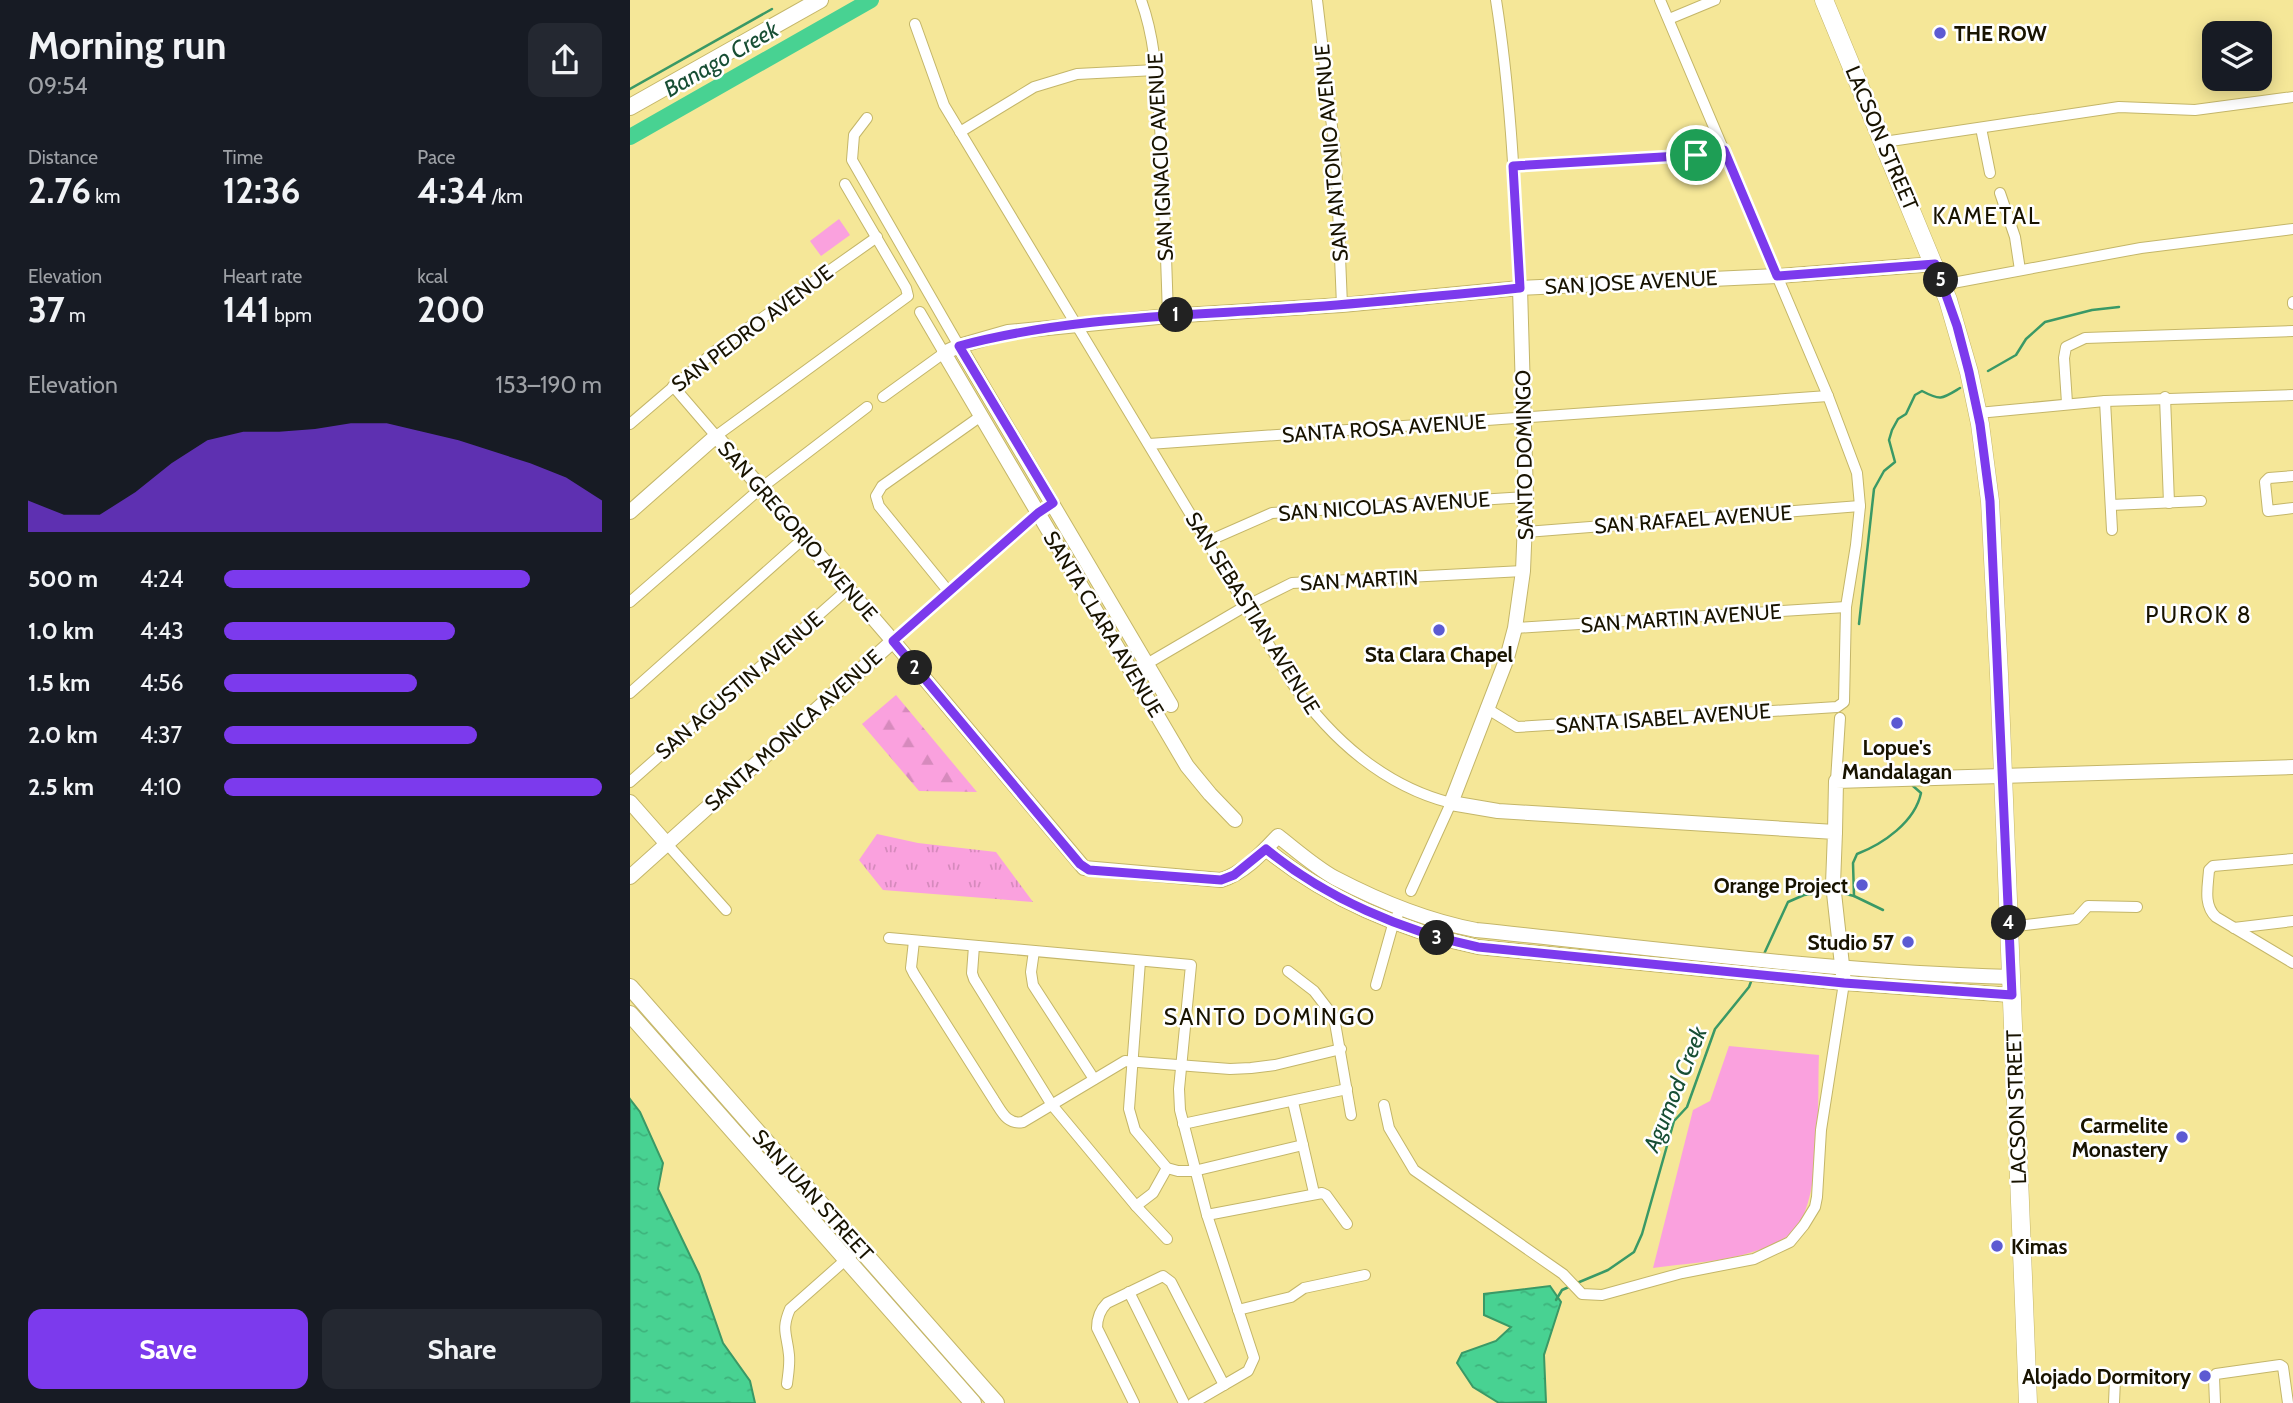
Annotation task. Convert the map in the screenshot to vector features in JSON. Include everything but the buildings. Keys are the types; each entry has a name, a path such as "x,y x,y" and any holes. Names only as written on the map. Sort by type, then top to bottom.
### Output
{"main road":[{"path":"630,107 820,0"},
{"name":"LACSON STREET","path":"1824,0 1935,264 1957,326 1978,413 1990,501 2028,1403"},
{"name":"SAN JUAN STREET","path":"630,987 996,1403"},
{"name":"SAN JUAN STREET","path":"630,1014 973,1403"},
{"path":"666,1056 680,1045"}],"street":[{"name":"SAN IGNACIO AVENUE","path":"1141,0 1153,37 1156,71 1164,190 1168,316"},
{"name":"SAN ANTONIO AVENUE","path":"1317,0 1336,160 1342,305"},
{"name":"SANTO DOMINGO","path":"1411,891 1451,803 1507,658 1515,628 1523,571 1526,497 1520,288 1513,166 1502,37 1496,0"},
{"path":"1660,0 1828,396 1857,473 1860,506 1846,607"},
{"path":"1669,19 1715,0"},
{"name":"SAN SEBASTIAN AVENUE","path":"915,24 938,90 960,131 1244,607 1292,683 1329,730 1363,760 1430,798 1498,811 1835,832"},
{"path":"960,131 1034,88 1066,77 1077,74 1156,71"},
{"path":"1884,142 2119,107 2195,110 2293,97"},
{"name":"SANTA CLARA AVENUE","path":"867,118 855,135 852,160 1171,705"},
{"path":"1981,128 1990,173"},
{"path":"1513,166 1696,155 1724,150"},
{"path":"630,512 716,436 908,296 877,236 845,184"},
{"path":"2000,193 2015,237 2020,270"},
{"path":"1942,285 2141,248 2293,229"},
{"name":"SAN PEDRO AVENUE","path":"630,424 725,345 877,236"},
{"name":"SAN JOSE AVENUE","path":"944,353 1008,332 1076,324 1342,305 1520,288 1777,276 1935,264"},
{"name":"SANTA CLARA AVENUE","path":"920,312 1187,765 1235,820"},
{"path":"2067,403 2064,358 2066,347 2085,338 2293,331"},
{"path":"883,397 944,353"},
{"name":"SAN GREGORIO AVENUE","path":"673,386 1084,868 1221,880 1234,875 1278,836 1333,877 1402,908"},
{"path":"1978,413 2067,403 2165,397 2293,394"},
{"name":"SANTA ROSA AVENUE","path":"1149,444 1828,396"},
{"path":"2165,397 2169,503"},
{"path":"2105,401 2112,530"},
{"path":"630,603 761,488 867,407"},
{"path":"949,592 879,506 876,496 882,486 981,416"},
{"path":"2293,475 2269,478 2264,482 2268,510 2293,508"},
{"name":"SAN NICOLAS AVENUE","path":"1206,542 1272,513 1526,497"},
{"path":"2111,505 2201,501"},
{"name":"SANTA MONICA AVENUE","path":"630,877 893,641 1038,513 1053,503"},
{"name":"SAN RAFAEL AVENUE","path":"1526,532 1860,506"},
{"path":"630,693 804,538"},
{"name":"SAN MARTIN","path":"1133,672 1244,607 1292,583 1523,571"},
{"name":"SAN AGUSTIN AVENUE","path":"630,782 848,589"},
{"name":"SAN MARTIN AVENUE","path":"1515,628 1846,607"},
{"name":"SANTA ISABEL AVENUE","path":"1486,708 1517,727 1837,707 1844,702 1846,607"},
{"path":"1384,1105 1389,1128 1414,1170 1565,1277 1582,1294 1602,1295 1682,1273 1754,1259 1790,1242 1815,1206 1821,1130 1844,983 1833,884 1840,718"},
{"path":"1836,781 2293,767"},
{"path":"630,802 726,911"},
{"path":"1266,849 1325,891 1442,939 1478,947 1739,972 1842,967 1948,975 2012,986"},
{"path":"2293,859 2215,866 2210,869 2209,908 2216,917 2293,963"},
{"path":"2009,927 2076,919 2088,906 2137,907"},
{"path":"1376,985 1394,921 1402,908 1446,924 1476,930 1745,958 1844,983 2012,986"},
{"path":"2234,928 2293,921"},
{"path":"889,939 1191,965 1178,1100 1194,1171 1254,1358 1248,1371 1193,1403"},
{"path":"914,941 911,968 914,974 1008,1120 1015,1124 1023,1122 1121,1062 1132,1060 1230,1069 1251,1068 1341,1049"},
{"path":"974,946 974,979 1052,1105 1167,1239"},
{"path":"1034,951 1031,972 1033,985 1094,1079"},
{"path":"1140,961 1129,1109 1132,1124 1167,1168 1194,1171 1303,1145"},
{"path":"1288,971 1300,978 1323,1001 1334,1017 1351,1115"},
{"path":"1183,1124 1347,1089"},
{"path":"1293,1102 1314,1193"},
{"path":"1136,1206 1153,1193 1167,1168"},
{"path":"1207,1215 1314,1193 1326,1195 1347,1224"},
{"path":"788,1384 789,1357 783,1331 790,1309 859,1248"},
{"path":"1238,1310 1291,1297 1304,1288 1365,1275"},
{"path":"1135,1403 1097,1322 1107,1303 1163,1276 1169,1279 1224,1385"},
{"path":"1129,1292 1184,1403"},
{"path":"2215,1403 2216,1374 2280,1365 2283,1367 2288,1403"},
{"path":"2115,1379 2115,1403"}],"green space":[{"path":"839,219 850,235 821,256 810,241"},
{"path":"896,695 977,792 919,791 862,724"},
{"path":"877,834 918,843 996,852 1033,902 883,890 859,860"},
{"path":"1729,1046 1819,1055 1816,1152 1808,1204 1800,1223 1788,1236 1757,1251 1723,1259 1653,1268 1693,1110 1710,1101"}],"water":[{"path":"630,1099 640,1112 663,1163 658,1189 699,1274 723,1343 750,1381 755,1403 630,1403"},
{"path":"1550,1286 1561,1302 1544,1355 1546,1402 1499,1403 1473,1387 1457,1363 1462,1353 1496,1341 1511,1327 1484,1315 1484,1294"}],"waterway":[{"name":"Banago Creek","path":"630,137 871,0"},
{"path":"630,89 772,9"},
{"name":"Agumod Creek","path":"1988,371 2016,355 2026,339 2045,322 2092,310 2119,307"},
{"name":"Agumod Creek","path":"1859,624 1874,489 1884,471 1895,462 1889,440 1892,430 1898,419 1906,414 1915,395 1922,391 1941,397 1960,388"},
{"name":"Agumod Creek","path":"1854,896 1853,863 1857,854 1887,838 1905,822 1918,804 1921,793 1913,786"},
{"name":"Agumod Creek","path":"1764,954 1788,902 1804,895 1828,892"},
{"name":"Agumod Creek","path":"1838,892 1854,896 1883,910"},
{"name":"Agumod Creek","path":"1577,1283 1608,1270 1634,1252 1642,1234 1674,1121 1687,1107 1715,1029 1749,987 1752,979"},
{"name":"Agumod Creek","path":"1556,1300 1562,1290 1571,1286"}],"place":[{"name":"THE ROW","path":"1940,33"},
{"name":"Sta Clara Chapel","path":"1439,630"},
{"name":"Lopue's Mandalagan","path":"1897,723"},
{"name":"Orange Project","path":"1862,885"},
{"name":"Studio 57","path":"1908,942"},
{"name":"Carmelite Monastery","path":"2182,1137"},
{"name":"Kimas","path":"1997,1246"},
{"name":"Alojado Dormitory","path":"2205,1376"}],"district":[{"name":"KAMETAL","path":"1987,216"},
{"name":"PUROK 8","path":"2199,615"},
{"name":"SANTO DOMINGO","path":"1270,1017"}],"route":[{"path":"1724,150 1777,276 1935,264 1957,326 1969,372 1980,424 1990,501 2012,995 1844,983 1478,947 1442,939 1325,891 1266,849 1234,875 1213,881 1084,868 893,641 1038,513 1053,503 959,346 1008,332 1076,324 1342,305 1520,288 1513,166 1696,155 1724,150"}]}
